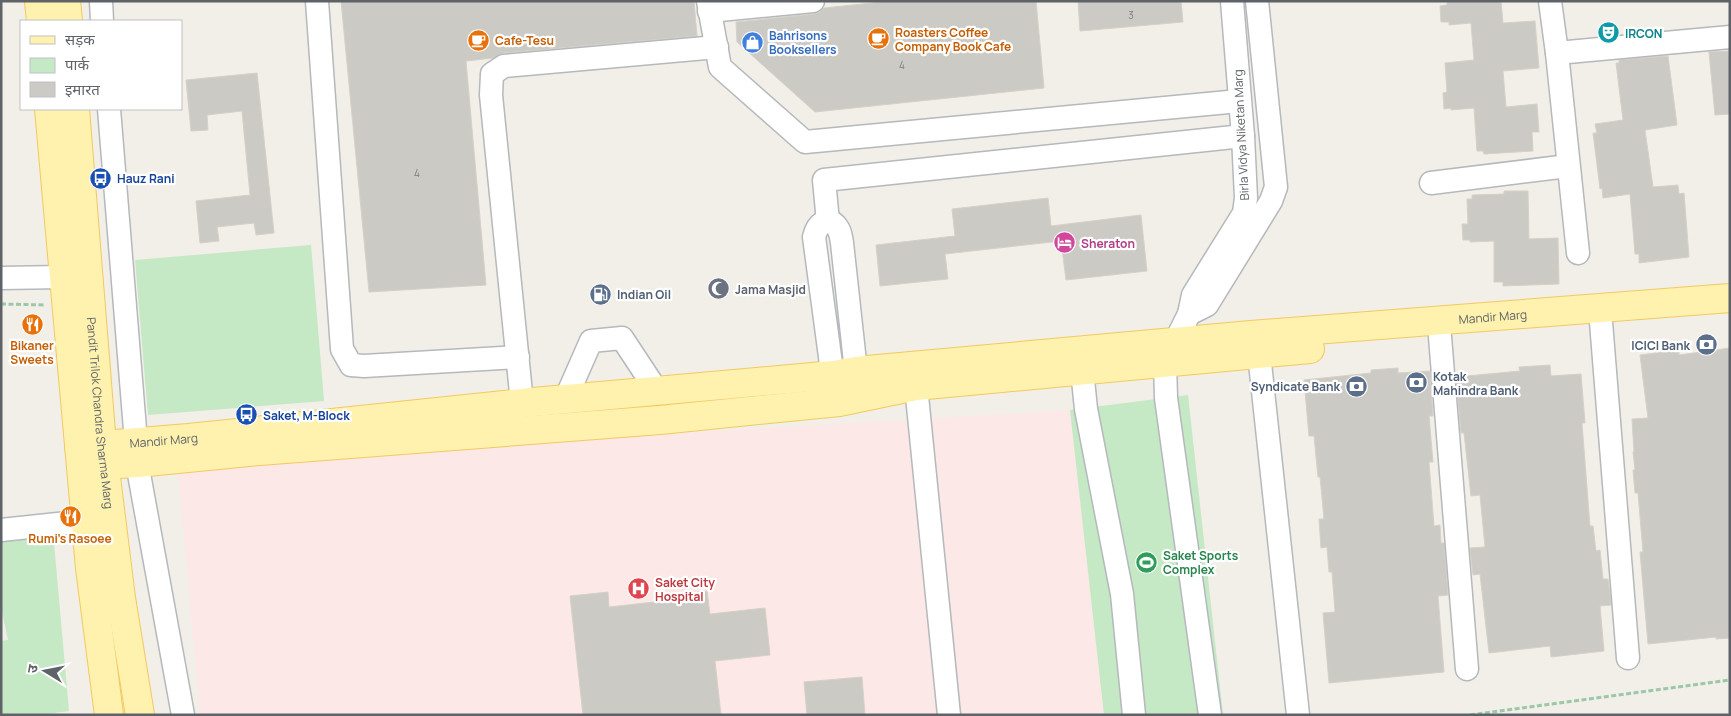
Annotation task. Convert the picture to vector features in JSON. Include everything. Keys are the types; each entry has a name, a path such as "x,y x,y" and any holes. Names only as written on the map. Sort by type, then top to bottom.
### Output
{"main road":[{"path":"39,1 41,20"},
{"path":"66,1 68,20"},
{"name":"Pandit Trilok Chandra Sharma Marg","path":"49,110 66,306 92,456 121,598 140,715"},
{"name":"Pandit Trilok Chandra Sharma Marg","path":"75,110 92,456 86,521 90,568 109,715"},
{"name":"Mandir Marg","path":"1258,344 1730,298"},
{"name":"Mandir Marg","path":"1258,344 1440,337 1730,310"},
{"path":"249,442 522,403 845,373 1170,352 1258,344"},
{"path":"249,442 660,420 839,402 916,386 1082,370 1170,352"},
{"path":"839,402 845,373"},
{"name":"Mandir Marg","path":"92,456 249,442"}],"street":[{"path":"101,1 102,20"},
{"path":"316,1 342,348 351,365 364,366 518,357"},
{"path":"813,1 708,6 720,66 805,142 1239,101"},
{"name":"Birla Vidya Niketan Marg","path":"1170,352 1189,314 1193,295 1244,213 1246,198 1243,136 1232,1"},
{"path":"1189,314 1207,305 1271,201 1276,187 1256,1"},
{"path":"1550,1 1578,253"},
{"path":"1557,52 1730,37"},
{"path":"522,403 491,94 492,74 504,66 717,48"},
{"path":"109,110 137,453 183,715"},
{"path":"845,373 831,364 814,237 816,228 822,222 828,222 824,180 1243,136"},
{"path":"1431,183 1568,166"},
{"path":"1,278 63,277"},
{"path":"1600,322 1628,658"},
{"path":"1440,337 1467,669"},
{"path":"565,400 591,341 622,338 657,391"},
{"path":"1258,344 1298,715"},
{"path":"1170,352 1166,398 1210,715"},
{"path":"1082,370 1086,409 1122,594 1134,715"},
{"path":"916,386 948,715"},
{"path":"1,530 86,521"}],"path":[{"path":"1,304 66,306"},
{"path":"1470,715 1730,680"}],"shaded area":[{"name":"Saket City Hospital","path":"1070,410 1104,715 200,715 177,463"}],"green space":[{"path":"311,245 324,401 148,415 135,260"},
{"name":"Saket Sports Complex","path":"1188,395 1223,715 1104,715 1070,410"},
{"path":"53,532 69,711 39,715 1,715 1,641 8,640 1,607 1,538"}],"building":[{"path":"341,1 694,1 697,36 503,53 493,58 466,61 486,285 369,292"},
{"path":"891,1 1036,1 1044,88 815,112 737,42 736,22 814,14 824,8"},
{"path":"1078,1 1181,1 1183,22 1080,31"},
{"path":"1447,1 1501,1 1503,23 1535,21 1539,68 1503,71 1506,107 1537,104 1539,132 1532,132 1533,151 1484,154 1483,151 1477,151 1474,108 1444,109 1443,93 1447,92 1445,63 1474,60 1471,23 1449,25 1449,22 1441,22 1440,6 1447,5"},
{"path":"1730,51 1730,114 1715,115 1709,52"},
{"path":"1668,56 1677,125 1645,130 1653,187 1678,185 1679,194 1684,193 1689,257 1639,263 1639,254 1635,254 1630,194 1603,198 1602,188 1600,189 1593,133 1597,133 1595,124 1623,120 1616,63 1619,63 1619,60"},
{"path":"257,73 274,233 256,235 254,223 217,227 219,241 200,243 196,201 250,195 242,111 207,115 208,130 191,131 186,80"},
{"path":"1504,191 1528,191 1529,239 1558,238 1559,284 1503,286 1503,282 1494,282 1494,241 1470,242 1470,240 1463,240 1462,224 1468,224 1467,199 1472,199 1472,195 1504,194"},
{"path":"1048,198 1051,226 1141,215 1147,271 1066,280 1061,241 945,254 948,279 880,286 876,245 955,236 952,209"},
{"path":"1730,348 1730,638 1716,639 1716,637 1648,644 1640,552 1643,552 1638,493 1635,493 1633,470 1635,470 1632,419 1648,418 1640,355 1679,350 1679,355"},
{"path":"1550,365 1551,376 1581,374 1585,423 1582,423 1590,526 1593,526 1596,551 1600,550 1603,579 1608,579 1611,605 1600,606 1604,651 1551,657 1550,646 1489,653 1480,574 1473,575 1470,548 1485,547 1480,495 1471,496 1464,433 1461,433 1456,377 1520,371 1519,367"},
{"path":"1398,368 1398,373 1430,371 1433,416 1429,416 1433,462 1429,462 1434,526 1440,525 1441,543 1444,543 1448,595 1438,596 1444,672 1329,683 1323,613 1335,612 1332,572 1329,572 1327,547 1321,548 1319,519 1324,519 1320,477 1318,477 1314,436 1309,436 1304,380 1371,373 1371,370"},
{"path":"707,591 710,614 765,608 770,655 715,661 721,715 583,715 570,596 608,592 609,607 690,598 689,593"},
{"path":"862,677 865,715 807,715 804,682"}],"place":[{"name":"IRCON","path":"1609,33"},
{"name":"Roasters Coffee Company Book Cafe","path":"879,39"},
{"name":"Cafe-Tesu","path":"479,40"},
{"name":"Bahrisons Booksellers","path":"753,42"},
{"name":"Hauz Rani","path":"101,178"},
{"name":"Sheraton","path":"1065,243"},
{"name":"Jama Masjid","path":"719,289"},
{"name":"Indian Oil","path":"601,294"},
{"name":"Bikaner Sweets","path":"32,324"},
{"name":"ICICI Bank","path":"1706,345"},
{"name":"Kotak Mahindra Bank","path":"1417,383"},
{"name":"Syndicate Bank","path":"1356,386"},
{"name":"Saket, M-Block","path":"247,415"},
{"name":"Rumi's Rasoee","path":"70,517"},
{"name":"Saket Sports Complex","path":"1147,562"},
{"name":"Saket City Hospital","path":"639,589"}]}
